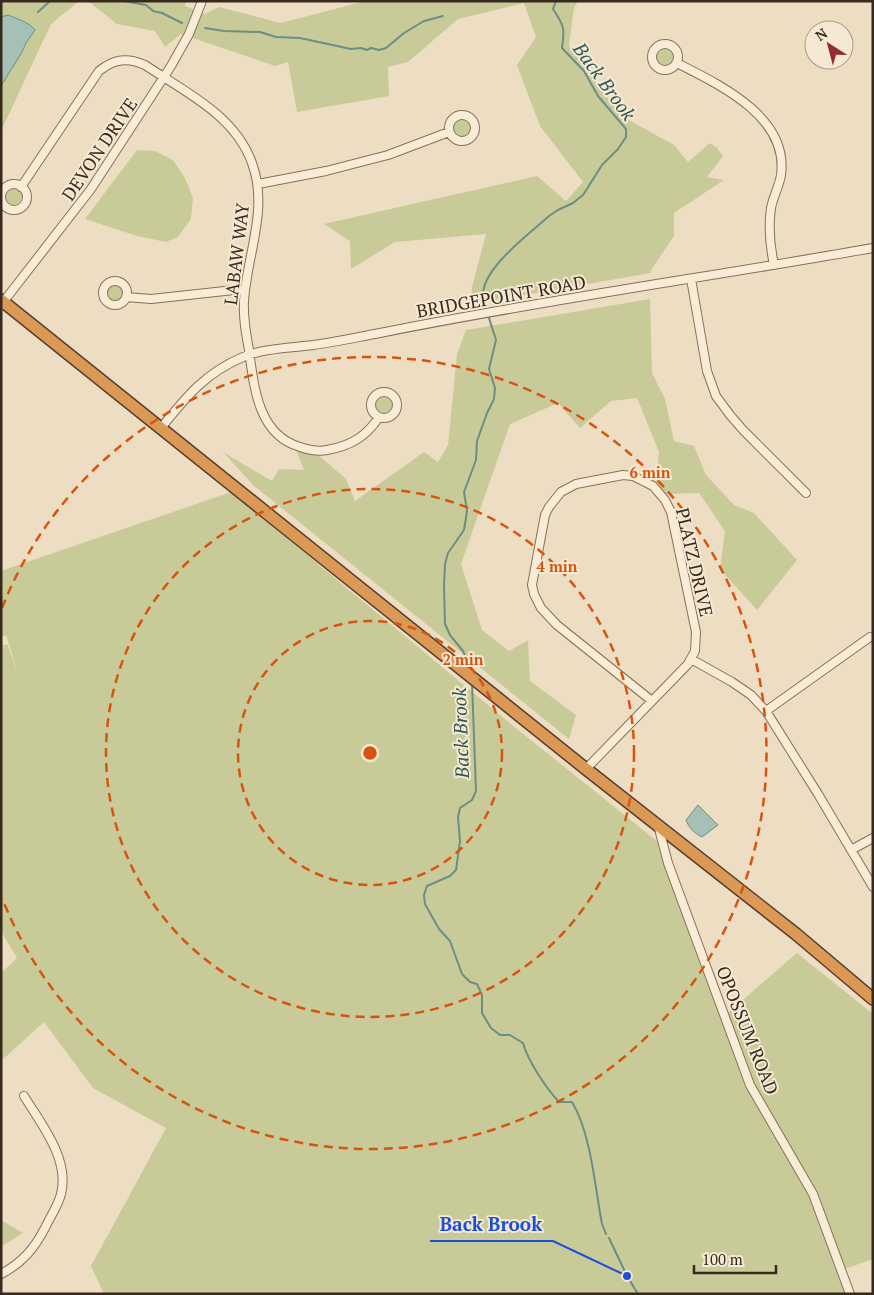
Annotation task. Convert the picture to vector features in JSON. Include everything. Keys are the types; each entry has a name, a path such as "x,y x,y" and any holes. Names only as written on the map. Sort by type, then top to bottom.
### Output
{"highway":[{"path":"2,302 586,769 796,934 873,999"}],"street":[{"name":"DEVON DRIVE","path":"2,302 86,196 180,51 202,1"},
{"name":"LABAW WAY","path":"22,187 99,71 107,64 122,60 145,64 216,113 233,128 249,155 258,184 259,213 245,291 243,314 256,393 263,414 271,428 290,443 311,450 323,451 352,443 363,436 379,417"},
{"path":"677,63 712,80 731,92 774,135 781,155 781,168 771,208 769,230 774,265"},
{"path":"258,184 326,171 388,155 449,132"},
{"name":"BRIDGEPOINT ROAD","path":"161,428 189,393 200,383 219,369 249,355 275,349 334,342 480,314 873,248"},
{"path":"692,279 707,371 716,396 743,430 806,492"},
{"path":"126,297 151,299 234,290 245,291"},
{"name":"PLATZ DRIVE","path":"652,702 547,616 534,594 532,579 545,515 561,492 576,484 623,476 633,476 648,482 659,491 666,500 671,512 696,632 696,644 691,659"},
{"path":"766,711 870,637"},
{"path":"586,769 691,659 751,695 766,711 873,887"},
{"name":"OPOSSUM ROAD","path":"658,824 668,863 750,1085 813,1194 850,1294"},
{"path":"851,850 873,838"},
{"path":"1,1274 23,1260 32,1251 62,1192 62,1169 57,1153 24,1096"}],"green space":[{"path":"12,1 79,1 51,24 1,131 1,2 8,3"},
{"path":"88,1 186,1 185,6 205,14 219,7 281,23 365,1 578,1 574,8 569,46 620,115 674,145 688,162 710,143 723,156 707,177 724,180 674,213 674,236 651,270 651,273 471,304 472,287 486,234 395,242 351,269 350,241 324,224 537,176 566,201 583,182 540,126 517,65 536,37 524,3 458,19 408,62 388,67 389,96 297,112 288,62 275,66 181,34 165,47 155,31 117,24"},
{"path":"665,48 671,51 674,57 671,63 665,66 659,63 656,57 659,51"},
{"path":"458,119 466,119 471,124 469,135 458,137 453,132 453,124"},
{"path":"137,150 155,151 173,160 185,178 193,198 191,219 178,237 166,242 137,236 85,219"},
{"path":"13,187 21,192 22,196 17,204 13,205 5,200 4,196 9,188"},
{"path":"114,284 120,287 123,293 120,299 114,302 108,299 105,293 108,287"},
{"path":"650,299 652,373 665,399 674,441 694,446 706,475 734,505 754,513 797,560 757,610 720,569 725,531 699,493 664,494 656,484 659,452 637,398 611,401 580,428 558,403 510,424 461,564 482,630 509,651 528,640 530,681 576,715 569,739 253,485 223,452 272,481 279,469 304,470 294,444 311,449 346,479 355,501 424,452 438,462 448,445 457,354 466,330"},
{"path":"384,395 390,398 393,404 390,410 384,413 378,410 375,404 378,398"},
{"path":"231,492 517,729 657,841 723,1017 797,953 873,1014 873,1259 839,1271 848,1294 104,1294 91,1266 166,1128 93,1088 44,1022 1,1061 1,973 17,958 1,931 1,646 7,644 18,673 6,635 1,637 1,571"},
{"path":"1,1220 23,1233 2,1246 1,1245"}],"water":[{"path":"8,15 26,23 35,30 1,86 1,17"},
{"path":"698,805 718,825 702,837 692,830 686,820"}],"waterway":[{"path":"38,12 50,1"},
{"path":"124,1 146,5 153,11 162,13 182,23"},
{"name":"Back Brook","path":"486,311 483,298 484,287 496,265 513,247 549,216 573,203 583,195 602,165 618,149 626,137 626,129 598,96 584,71 562,48 563,27 553,9 556,1"},
{"path":"205,28 224,31 260,32 276,37 300,38 351,49 361,48 367,50 371,48 379,50 386,48 404,33 424,21 443,16"},
{"name":"Back Brook","path":"471,670 463,651 450,635 445,624 445,564 448,553 464,530 467,511 464,492 476,460 477,441 494,399 495,388 489,369 496,340 488,315"},
{"name":"Back Brook","path":"472,683 476,791 472,800 460,808 458,817 460,841 456,870 450,876 427,886 424,895 425,904 439,929 450,941 462,974 470,982 477,984 482,995 482,1013 491,1028 500,1035 510,1035 523,1043 533,1066 554,1096 559,1102 572,1102 584,1129 602,1224 606,1234"},
{"name":"Back Brook","path":"609,1238 638,1294"}],"place":[{"name":"Back Brook","path":"627,1276"}]}
